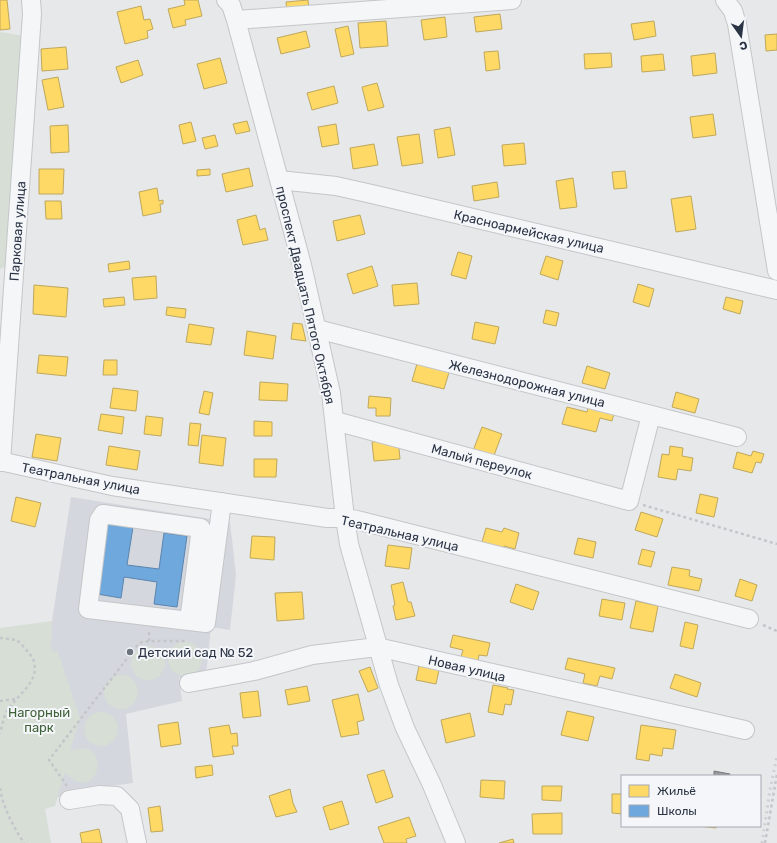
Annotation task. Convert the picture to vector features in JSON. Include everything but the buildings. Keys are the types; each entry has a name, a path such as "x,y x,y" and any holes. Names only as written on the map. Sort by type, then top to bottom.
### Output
{"street":[{"name":"Парковая улица","path":"0,461 32,14 31,0"},
{"path":"233,6 512,0"},
{"path":"725,0 733,11 737,24 777,271"},
{"name":"проспект Двадцать Пятого Октября","path":"233,6 302,265 331,393 349,544 389,685 405,728 432,785 456,843"},
{"name":"Красноармейская улица","path":"279,180 336,186 777,290"},
{"name":"Железнодорожная улица","path":"317,330 737,437"},
{"path":"629,501 651,415"},
{"name":"Малый переулок","path":"334,421 629,501"},
{"name":"Театральная улица","path":"0,461 112,486 326,518 345,518 749,619"},
{"path":"189,621 201,528 103,514 99,520 88,609 206,624 222,502"},
{"name":"Новая улица","path":"189,683 254,671 312,654 377,647 745,730"},
{"path":"70,795 117,796 130,809 137,843"}],"path":[{"path":"629,501 777,544"},
{"path":"0,638 17,640 34,661 35,675 28,687 16,699 5,714 0,733"},
{"path":"70,795 49,760 139,644 149,641 186,641"},
{"path":"0,701 16,699"},
{"path":"765,843 777,774"},
{"path":"0,788 2,802 16,831 24,843"}],"shaded area":[{"name":"Детский сад № 52","path":"71,497 230,522 236,575 230,630 211,627 206,675 179,678 182,701 126,714 133,783 80,790 55,798 46,761 52,621"}],"green space":[{"path":"0,32 25,36 11,263 0,269"},
{"name":"Нагорный парк","path":"52,621 51,651 58,652 80,718 70,751 84,749 93,752 97,760 97,769 93,778 86,782 77,781 65,772 55,806 45,809 51,843 0,843 0,628"},
{"path":"182,642 188,642 192,643 199,649 202,659 201,666 195,673 188,676 182,676 178,675 171,669 168,662 168,656 169,652 175,645"},
{"path":"145,646 151,646 155,647 162,653 165,663 164,670 158,677 151,680 145,680 141,679 134,673 131,666 131,660 132,656 138,649"},
{"path":"118,675 124,675 128,676 135,682 138,692 137,699 131,706 124,709 118,709 114,708 107,702 104,695 104,689 105,685 111,678"},
{"path":"98,712 104,712 108,713 115,719 118,729 117,736 111,743 104,746 98,746 94,745 87,739 84,732 84,726 85,722 91,715"}],"railway":[{"path":"762,843 777,756"}],"place":[{"name":"Детский сад № 52","path":"130,652"}]}
